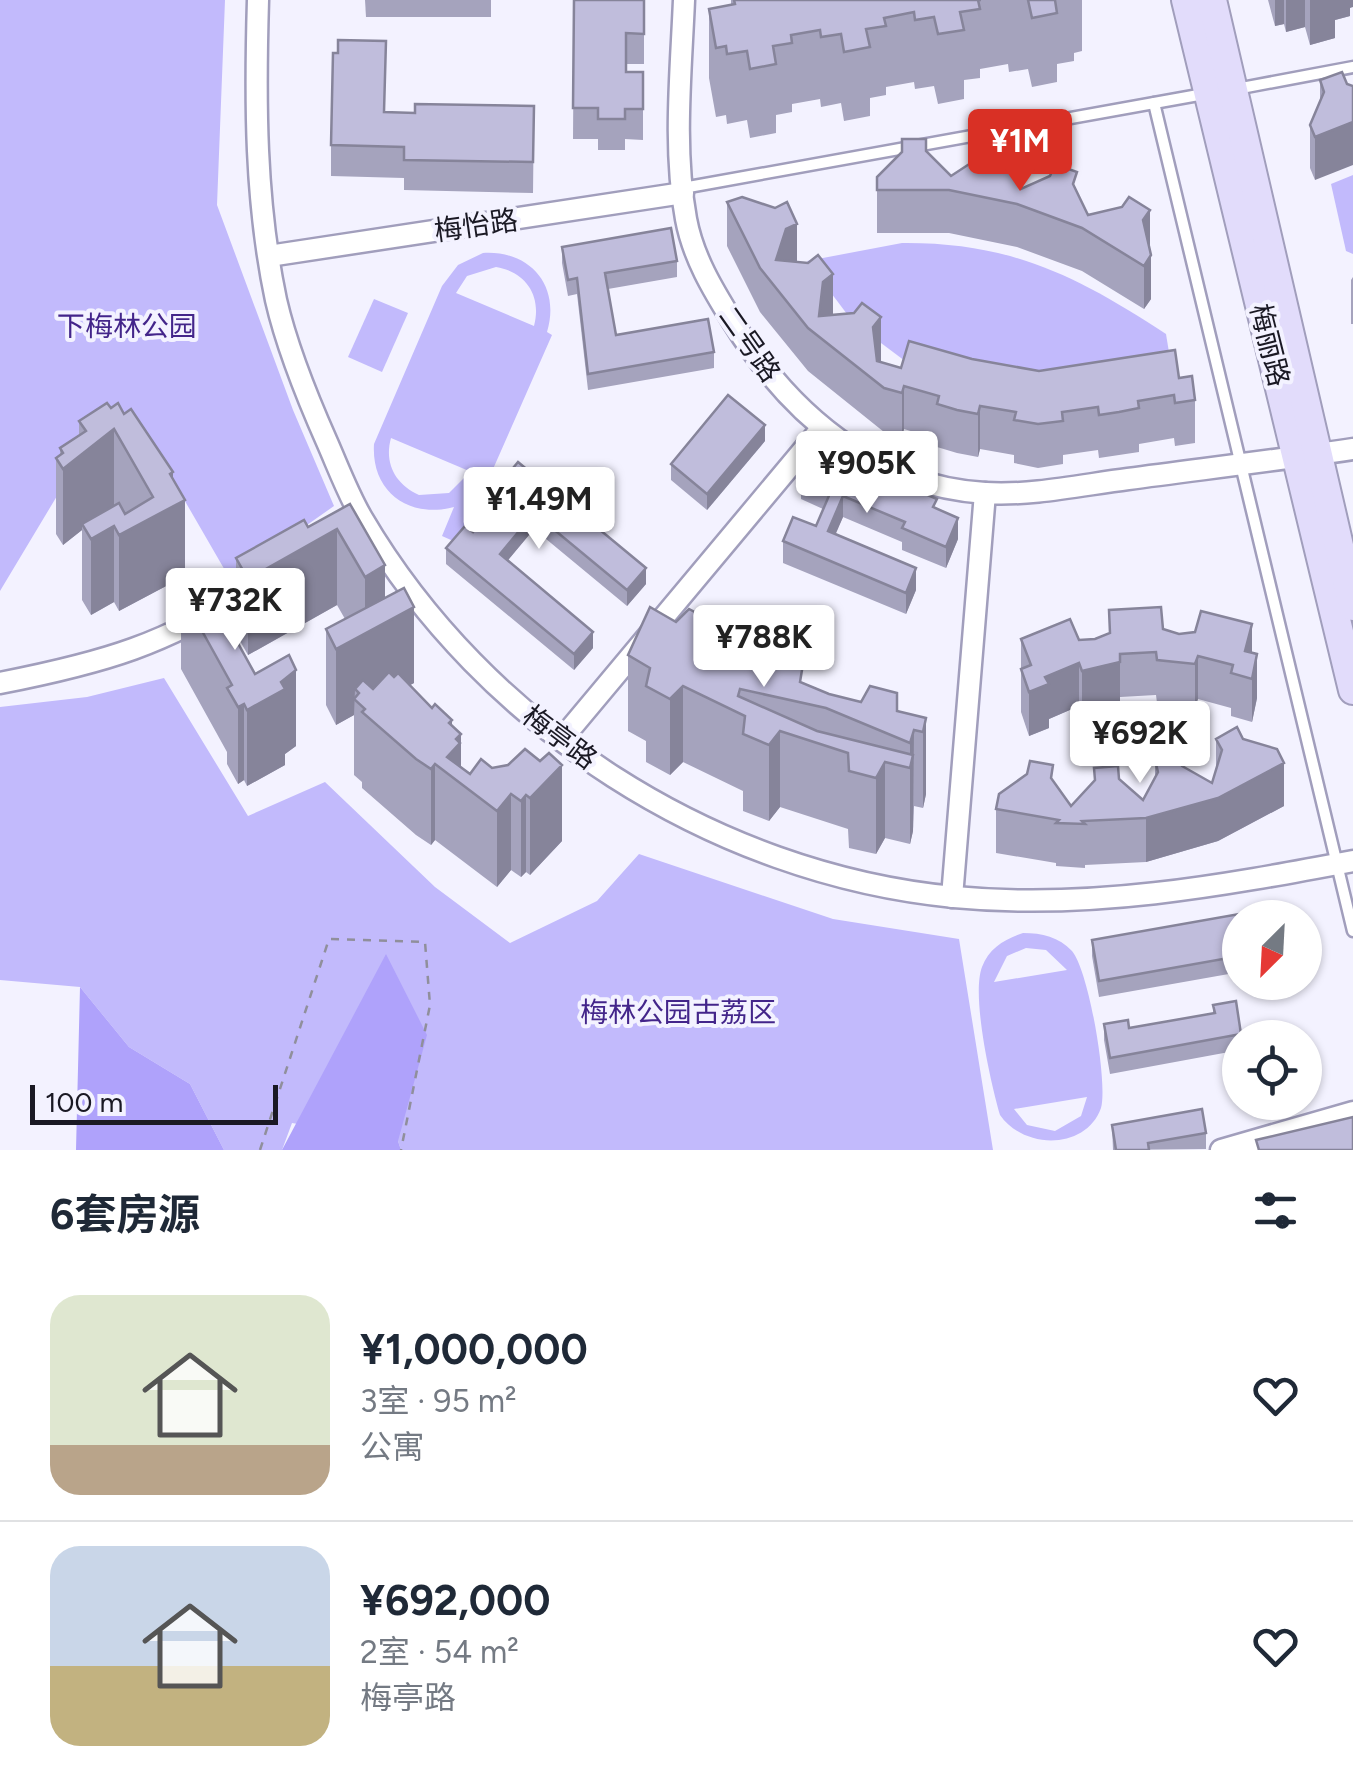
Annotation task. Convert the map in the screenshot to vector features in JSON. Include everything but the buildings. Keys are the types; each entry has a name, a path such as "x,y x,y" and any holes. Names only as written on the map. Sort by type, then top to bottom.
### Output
{"street":[{"name":"梅亭路","path":"258,0 256,113 260,201 276,302 353,522 470,660 561,740 619,781 746,845 882,886 1028,901 1182,893 1345,863"},
{"name":"二号路","path":"684,0 679,155 686,221 706,278 760,362 821,429 898,474 984,493 1027,492 1353,449"},
{"name":"梅丽路","path":"1186,0 1221,91"},
{"name":"梅丽路","path":"1212,0 1221,91 1307,455 1353,690"},
{"name":"梅怡路","path":"269,256 683,191"},
{"path":"561,740 821,429"},
{"name":"梅丽路","path":"1307,455 1353,606"},
{"path":"952,896 984,493"},
{"path":"0,683 99,662 156,644 281,572"},
{"path":"1221,1150 1353,1112"}],"lane":[{"path":"683,191 1353,68"},
{"path":"1154,104 1241,464 1345,863 1353,931"}],"path":[{"path":"260,1150 329,939 425,942 430,1005 401,1150"}],"green space":[{"name":"下梅林公园","path":"0,0 225,0 217,205 293,410 334,506 230,579 156,451 57,496 0,591"},
{"path":"1353,175 1353,254 1346,251 1331,184"},
{"path":"902,243 977,249 1042,266 1072,279 1166,334 1174,383 913,367 853,322 807,261"},
{"path":"483,253 515,258 528,265 538,274 550,300 547,332 552,335 460,544 442,536 454,507 422,509 396,498 386,488 379,476 374,444 442,286 458,265","holes":["496,267 516,274 529,287 536,305 534,326 456,293 467,276","391,438 469,471 470,472 449,493 419,495 393,472 389,456"]},
{"path":"374,299 408,313 382,372 348,357"},
{"name":"梅林公园古荔区","path":"164,678 248,816 325,782 435,887 510,943 597,901 639,854 833,919 959,939 993,1150 401,1150 398,1141 292,1123 282,1150 224,1150 190,1084 129,1047 80,987 0,980 0,707 87,697"},
{"path":"1016,935 1043,935 1067,946 1085,980 1102,1076 1101,1108 1093,1122 1069,1138 1024,1135 1000,1115 996,1101 984,1040 979,980 989,955","holes":["1026,948 1046,950 1067,970 994,982 1007,956","1087,1097 1081,1116 1055,1131 1027,1125 1014,1109"]}],"shaded area":[{"path":"386,954 427,1035 398,1141 401,1150 282,1150"},
{"path":"80,987 129,1047 190,1084 224,1150 76,1150"}]}
